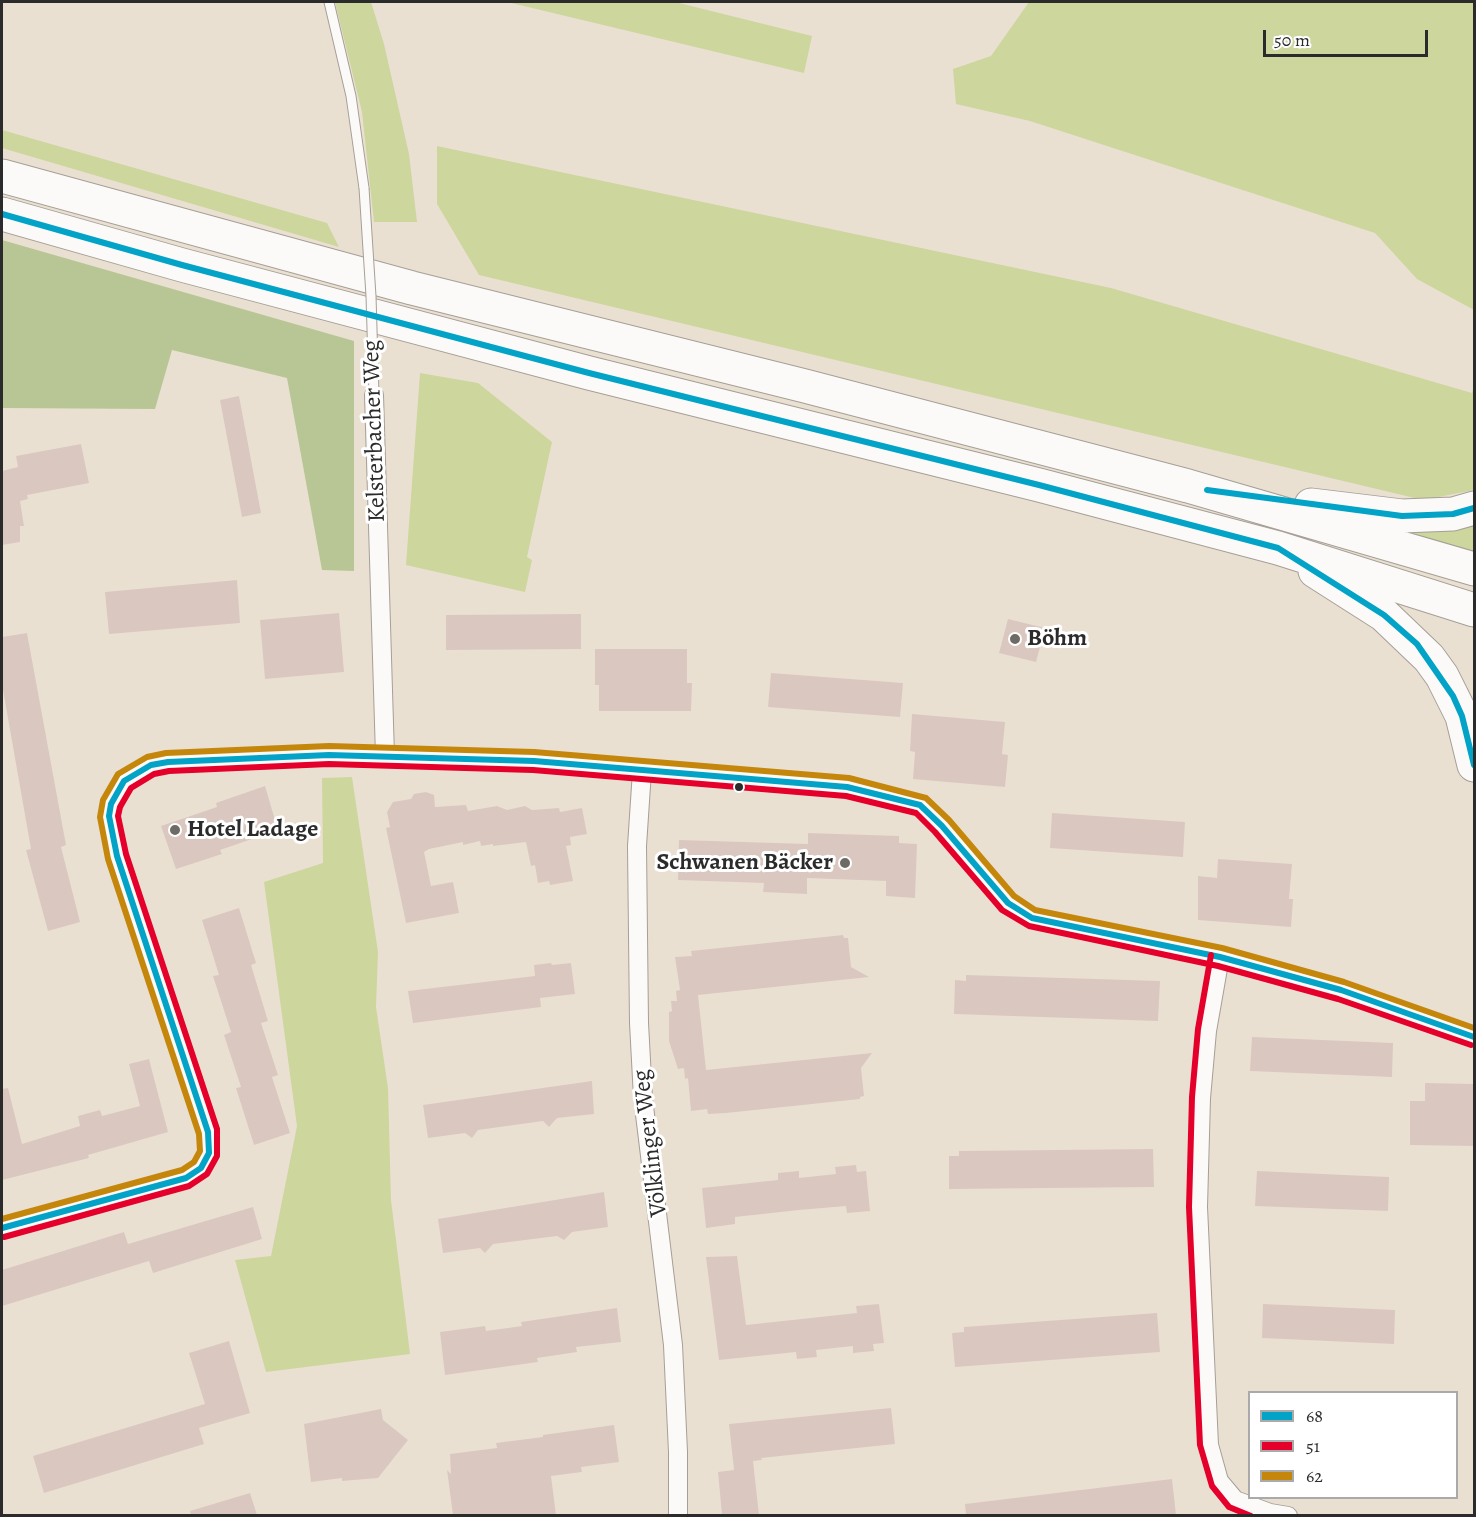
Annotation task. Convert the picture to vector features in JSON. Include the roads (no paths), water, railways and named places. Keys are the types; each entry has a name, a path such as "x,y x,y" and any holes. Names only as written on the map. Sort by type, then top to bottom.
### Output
{"highway":[{"path":"2,176 390,282 817,389 1188,486 1474,570"},
{"path":"2,214 182,266 589,373 972,468 1278,548 1474,610"},
{"path":"1188,486 1275,501 1402,516 1442,515 1474,508"},
{"path":"1278,548 1384,615 1429,658 1442,676 1462,716 1474,765"}],"street":[{"name":"Kelsterbacher Weg","path":"374,395 385,756"},
{"path":"2,1228 186,1178 201,1168 209,1153 208,1132 111,831 111,804 124,781 151,765 191,759 385,756 534,761 847,787 920,805 1008,903 1032,918 1221,957 1341,990 1474,1037"},
{"name":"Völklinger Weg","path":"642,771 637,846 639,1023 644,1098 673,1344 678,1452 678,1515"},
{"path":"1221,957 1206,1042 1201,1098 1197,1207 1209,1446 1219,1481 1234,1500 1270,1513 1288,1515"}],"lane":[{"name":"Kelsterbacher Weg","path":"329,2 351,96 364,188 374,395"}],"place":[{"name":"Böhm","path":"1015,639"},
{"name":"Hotel Ladage","path":"175,830"},
{"name":"Schwanen Bäcker","path":"845,863"}]}
